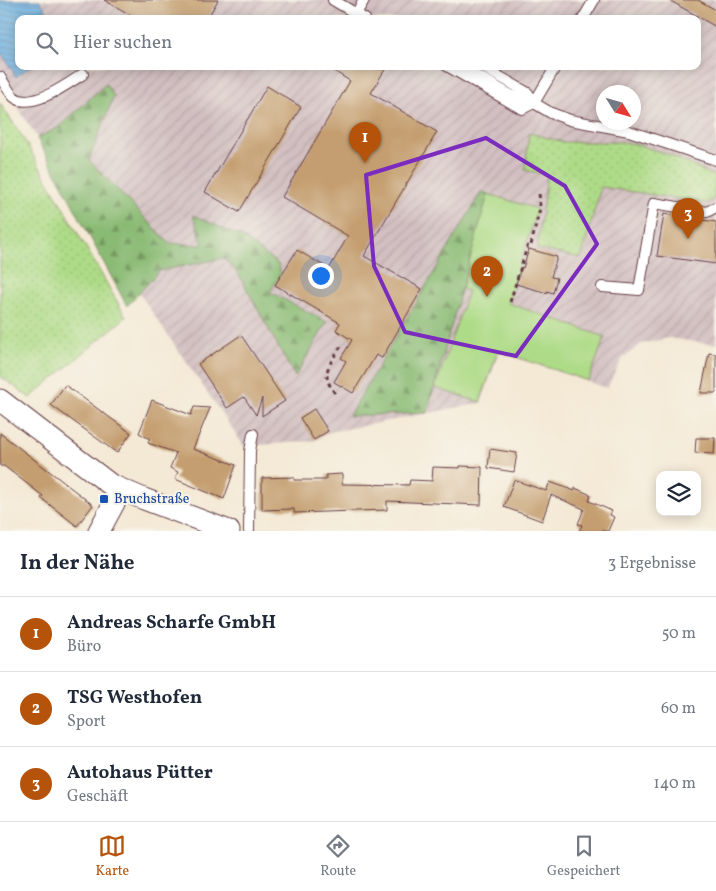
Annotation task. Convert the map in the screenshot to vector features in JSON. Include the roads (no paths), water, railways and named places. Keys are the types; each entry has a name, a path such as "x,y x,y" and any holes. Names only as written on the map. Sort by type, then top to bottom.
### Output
{"street":[{"path":"0,400 87,468 121,490 229,531"},
{"path":"99,531 121,490"}],"lane":[{"path":"333,0 359,15"},
{"path":"361,15 364,0"},
{"path":"585,15 594,0"},
{"path":"453,70 522,109 534,103 554,70"},
{"path":"477,70 518,93 528,93 534,103 551,113 570,120 629,131 716,160"},
{"path":"0,77 15,98 22,100 48,96 83,74"},
{"path":"602,287 639,290 654,203 707,212 716,207"},
{"path":"249,531 250,451 253,434"}],"water":[{"path":"0,0 40,0 49,15 15,15 15,70 26,70 16,77 0,51"}],"place":[{"name":"Andreas Scharfe GmbH","path":"365,163"},
{"name":"Autohaus Pütter","path":"688,239"},
{"name":"TSG Westhofen","path":"487,297"},
{"name":"Bruchstraße","path":"104,499"}]}
